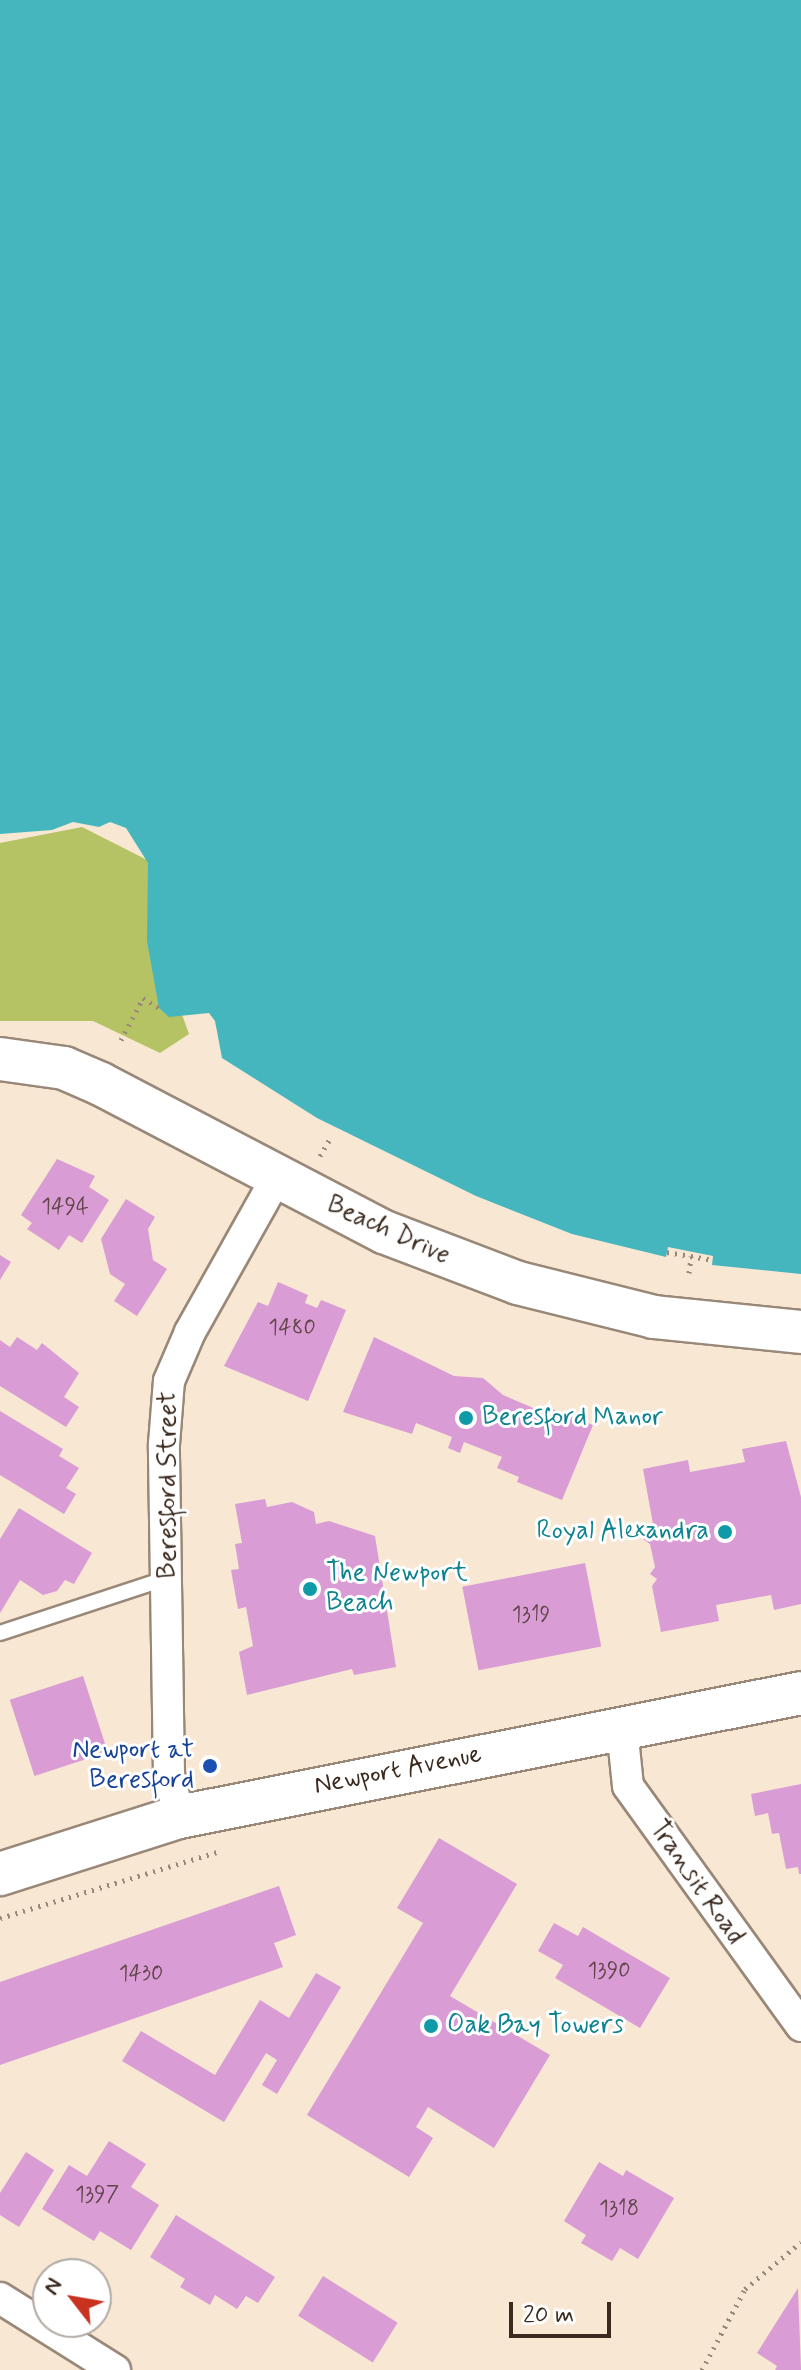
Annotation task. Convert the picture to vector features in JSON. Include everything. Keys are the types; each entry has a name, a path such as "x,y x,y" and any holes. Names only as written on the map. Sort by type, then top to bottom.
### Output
{"main road":[{"name":"Beach Drive","path":"4,1067 64,1068 101,1084 276,1179 448,1258 592,1305 801,1332"},
{"name":"Newport Avenue","path":"0,1874 179,1817 801,1693"}],"street":[{"name":"Beresford Street","path":"179,1817 169,1774 164,1444 169,1381 190,1332 276,1179"},
{"name":"Transit Road","path":"622,1728 628,1786 801,2026"},
{"path":"0,2298 115,2370"}],"lane":[{"path":"0,1633 168,1577"}],"path":[{"path":"121,1040 143,998 159,1008"},
{"path":"317,1163 331,1137"},
{"path":"667,1252 713,1260"},
{"path":"689,1273 691,1256"},
{"path":"0,1918 220,1851"},
{"path":"702,2370 745,2289 801,2242"}],"green space":[{"path":"82,827 163,868 176,998 189,1034 160,1053 93,1021 0,1021 0,843"}],"water":[{"path":"0,0 801,0 801,1274 712,1265 713,1256 668,1247 666,1257 572,1234 476,1196 317,1118 222,1058 215,1021 209,1013 169,1017 159,1008 147,941 148,863 126,828 110,822 99,827 73,822 52,830 0,834"}],"building":[{"path":"57,1159 95,1176 89,1187 109,1200 82,1243 69,1235 59,1250 27,1229 32,1223 21,1215"},
{"path":"126,1199 155,1217 148,1229 153,1260 167,1269 137,1316 114,1301 125,1284 110,1274 101,1239"},
{"path":"0,1255 11,1262 0,1280"},
{"path":"278,1282 308,1295 305,1303 317,1308 321,1300 346,1310 308,1401 224,1366 258,1302 268,1306"},
{"path":"17,1337 37,1350 42,1343 79,1373 64,1397 79,1407 66,1427 0,1386 0,1340 10,1347"},
{"name":"Beresford Manor","path":"374,1337 454,1376 483,1378 503,1395 545,1413 547,1407 593,1425 562,1500 517,1482 519,1477 497,1468 502,1457 464,1442 460,1453 448,1448 452,1437 416,1423 412,1434 343,1412"},
{"path":"0,1411 63,1449 59,1456 79,1468 66,1488 76,1494 64,1514 0,1475"},
{"name":"Royal Alexandra","path":"786,1441 801,1497 801,1604 774,1610 771,1595 716,1605 719,1621 661,1632 652,1586 657,1579 650,1574 655,1567 650,1544 643,1539 653,1524 643,1469 688,1460 690,1472 745,1462 742,1449"},
{"name":"The Newport Beach","path":"265,1499 267,1507 292,1502 314,1512 316,1524 329,1521 375,1536 396,1667 354,1675 352,1669 247,1695 239,1652 253,1646 246,1607 238,1609 231,1570 239,1569 235,1544 242,1543 235,1504"},
{"path":"19,1508 92,1553 74,1584 65,1580 57,1591 43,1595 20,1580 0,1613 0,1539"},
{"path":"585,1563 601,1646 479,1670 462,1587"},
{"path":"83,1676 108,1752 34,1776 10,1700"},
{"path":"801,1784 799,1874 798,1867 786,1869 779,1833 772,1834 768,1813 755,1816 751,1794"},
{"name":"Oak Bay Towers","path":"439,1838 517,1884 450,1996 550,2055 494,2148 428,2107 416,2127 433,2138 409,2177 307,2115 423,1923 397,1908"},
{"path":"279,1886 296,1935 274,1943 283,1967 0,2065 0,1982"},
{"path":"554,1923 578,1936 583,1927 670,1978 640,2028 555,1978 563,1965 538,1951"},
{"path":"316,1973 341,1987 277,2094 262,2085 277,2060 266,2053 224,2122 122,2061 141,2031 215,2075 260,2000 289,2018"},
{"path":"109,2141 146,2164 131,2187 159,2205 131,2250 100,2231 94,2241 42,2209 69,2165 87,2176"},
{"path":"26,2152 54,2170 19,2227 0,2215 0,2193"},
{"path":"599,2162 623,2176 626,2170 674,2198 638,2259 620,2248 612,2261 581,2243 586,2235 564,2221"},
{"path":"176,2215 275,2277 258,2303 246,2296 237,2309 215,2295 210,2305 180,2287 185,2279 150,2257"},
{"path":"323,2276 398,2323 373,2362 298,2316"},
{"path":"798,2288 801,2370 775,2370 777,2366 757,2353"}],"place":[{"name":"Beresford Manor","path":"466,1418"},
{"name":"Royal Alexandra","path":"725,1532"},
{"name":"The Newport Beach","path":"310,1589"},
{"name":"Newport at Beresford","path":"210,1766"},
{"name":"Oak Bay Towers","path":"431,2026"}]}
